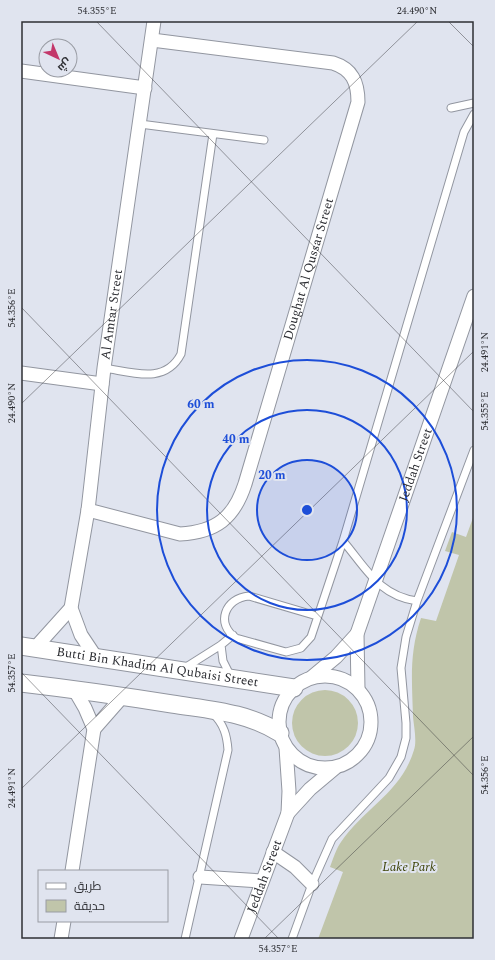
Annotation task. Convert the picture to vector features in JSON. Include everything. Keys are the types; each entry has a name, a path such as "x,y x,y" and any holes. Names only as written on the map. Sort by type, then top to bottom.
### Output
{"street":[{"name":"Al Amtar Street","path":"71,608 88,510 104,368 154,21"},
{"name":"Doughat Al Qussar Street","path":"88,510 180,534 195,533 209,529 222,521 233,511 241,498 358,102 357,83 354,78 344,68 333,63 152,40"},
{"path":"21,71 145,88"},
{"name":"Jeddah Street","path":"358,690 357,634 376,583 474,296"},
{"path":"21,373 102,384"},
{"path":"28,647 71,608 81,635 96,659"},
{"name":"Jeddah Street","path":"311,678 336,657 357,634"},
{"name":"Butti Bin Khadim Al Qubaisi Street","path":"28,647 178,672 294,688"},
{"path":"323,676 336,677 348,682 366,699 372,722 370,735 363,750 347,764 335,768 321,769 307,766 295,758 283,740 278,721 281,709 286,698 294,688 311,678 323,676"},
{"path":"21,683 122,696 209,710 252,719 283,740"},
{"path":"72,870 94,728 86,708 74,689"},
{"path":"94,728 122,696"},
{"name":"Jeddah Street","path":"241,939 288,813 289,791 283,740"},
{"name":"Jeddah Street","path":"288,813 310,789 335,768"},
{"path":"273,852 296,867 312,884"},
{"path":"200,877 262,881"},
{"path":"61,939 64,922"}],"lane":[{"path":"451,108 474,103"},
{"path":"317,616 256,597 241,596 229,605 226,612 226,626 233,635 279,650 294,651 307,643 311,637 343,541 464,132 474,114"},
{"path":"140,124 264,140"},
{"path":"104,368 154,375 171,368 181,354 213,134"},
{"path":"292,939 312,884 336,834 389,778 402,757 406,738 406,723 401,668 406,637 474,450"},
{"path":"343,541 376,583 396,596 418,601"},
{"path":"178,672 221,645 233,635"},
{"path":"221,645 225,667 233,680"},
{"path":"185,939 228,750 224,727 218,718 209,710"}],"green space":[{"name":"Lake Park","path":"474,515 474,939 318,939 343,872 330,867 341,842 360,819 391,789 400,778 408,765 414,750 415,738 412,667 417,631 421,618 436,621 459,555 445,551 452,532 466,537"},
{"path":"325,690 338,693 348,700 355,710 358,723 355,736 348,746 338,753 325,756 312,753 302,746 295,736 292,723 295,710 302,700 312,693"}]}
